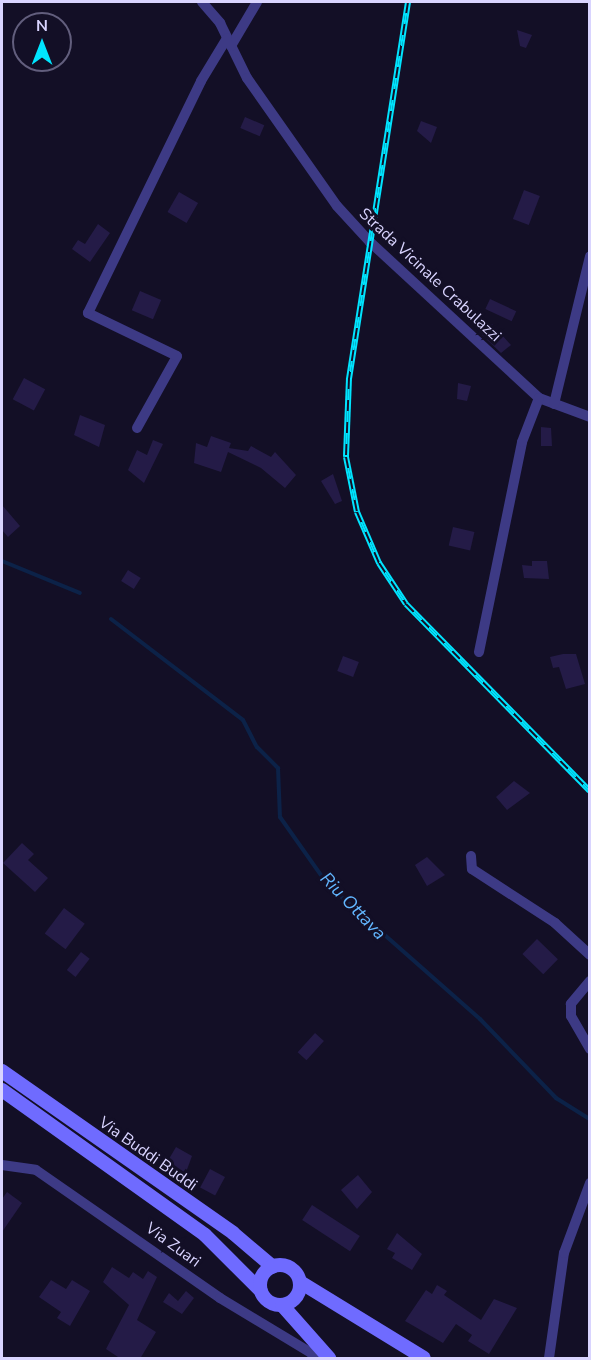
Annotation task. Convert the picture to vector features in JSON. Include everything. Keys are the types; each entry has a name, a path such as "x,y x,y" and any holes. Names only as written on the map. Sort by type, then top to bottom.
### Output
{"main road":[{"name":"Via Buddi Buddi","path":"2,1071 233,1233 273,1267"},
{"name":"Via Buddi Buddi","path":"2,1090 205,1235 261,1291"},
{"path":"300,1282 294,1300 282,1305 269,1302 261,1291 261,1279 273,1267 290,1268 300,1282 423,1359"},
{"path":"282,1305 327,1357"}],"street":[{"name":"Strada Vicinale Crabulazzi","path":"202,2 229,42 247,78 337,206 539,398 590,417"},
{"path":"138,428 177,356 88,313 181,120 229,42 257,2"},
{"path":"554,404 590,255"},
{"path":"479,652 522,442 539,398"},
{"path":"471,856 472,869 555,923 590,955"},
{"path":"590,981 571,1004 571,1016 590,1049"},
{"name":"Via Zuari","path":"2,1166 36,1170 220,1298 311,1353 327,1357"},
{"path":"549,1359 564,1253 590,1183"}],"building":[{"path":"517,30 532,35 526,48 520,46"},
{"path":"245,117 264,125 260,136 240,128"},
{"path":"421,121 437,127 431,143 417,131"},
{"path":"524,190 540,196 529,225 513,219"},
{"path":"179,192 198,203 187,223 168,212"},
{"path":"98,224 110,233 90,262 72,249 78,240 85,244"},
{"path":"140,291 161,300 153,319 132,310"},
{"path":"490,299 516,311 512,321 485,309"},
{"path":"492,324 511,345 501,353 482,335"},
{"path":"24,378 45,389 34,410 13,399"},
{"path":"458,383 471,386 467,401 457,399"},
{"path":"80,415 105,425 99,447 74,435"},
{"path":"541,427 551,428 552,446 541,446"},
{"path":"211,436 231,443 229,448 248,451 251,446 271,457 275,452 296,475 285,488 261,468 228,452 221,472 194,463 196,443 207,447"},
{"path":"153,440 163,444 144,483 128,470 137,450 147,455"},
{"path":"333,474 342,501 335,504 321,481"},
{"path":"2,505 20,526 8,537 2,530"},
{"path":"453,527 474,532 470,550 449,546"},
{"path":"532,561 547,561 549,579 524,578 522,565 532,566"},
{"path":"128,570 141,578 134,589 121,581"},
{"path":"576,654 585,684 566,689 559,667 553,668 550,657"},
{"path":"343,656 359,662 353,677 337,671"},
{"path":"514,781 530,793 507,810 496,797"},
{"path":"22,843 34,854 28,860 48,878 35,892 3,863"},
{"path":"427,857 445,875 427,886 415,865"},
{"path":"64,908 85,924 66,949 45,934"},
{"path":"537,939 558,959 543,974 522,954"},
{"path":"81,952 90,959 76,977 67,970"},
{"path":"315,1033 324,1041 307,1060 298,1052"},
{"path":"176,1147 192,1156 185,1175 166,1164"},
{"path":"210,1169 225,1177 215,1196 200,1188"},
{"path":"358,1175 372,1192 357,1209 341,1190"},
{"path":"7,1192 22,1203 2,1232 2,1199"},
{"path":"312,1205 360,1236 350,1251 302,1220"},
{"path":"397,1233 422,1254 412,1270 392,1258 395,1253 387,1249"},
{"path":"112,1267 129,1278 133,1272 143,1279 148,1271 157,1277 137,1320 156,1332 140,1359 121,1359 106,1349 129,1305 103,1282"},
{"path":"51,1280 66,1289 72,1280 90,1291 70,1326 57,1318 61,1312 39,1297"},
{"path":"437,1285 447,1291 444,1295 481,1320 494,1299 517,1308 489,1354 468,1341 472,1335 456,1324 443,1343 405,1321 426,1290 432,1294"},
{"path":"186,1291 194,1298 182,1314 163,1302 169,1293 178,1301"}],"waterway":[{"name":"Riu Ottava","path":"2,561 80,593"},
{"name":"Riu Ottava","path":"111,619 243,720 257,747 278,768 280,817 328,885 480,1019 556,1098 590,1119"}],"railway":[{"path":"408,2 349,378 346,457 357,512 379,563 406,604 590,791"}]}
